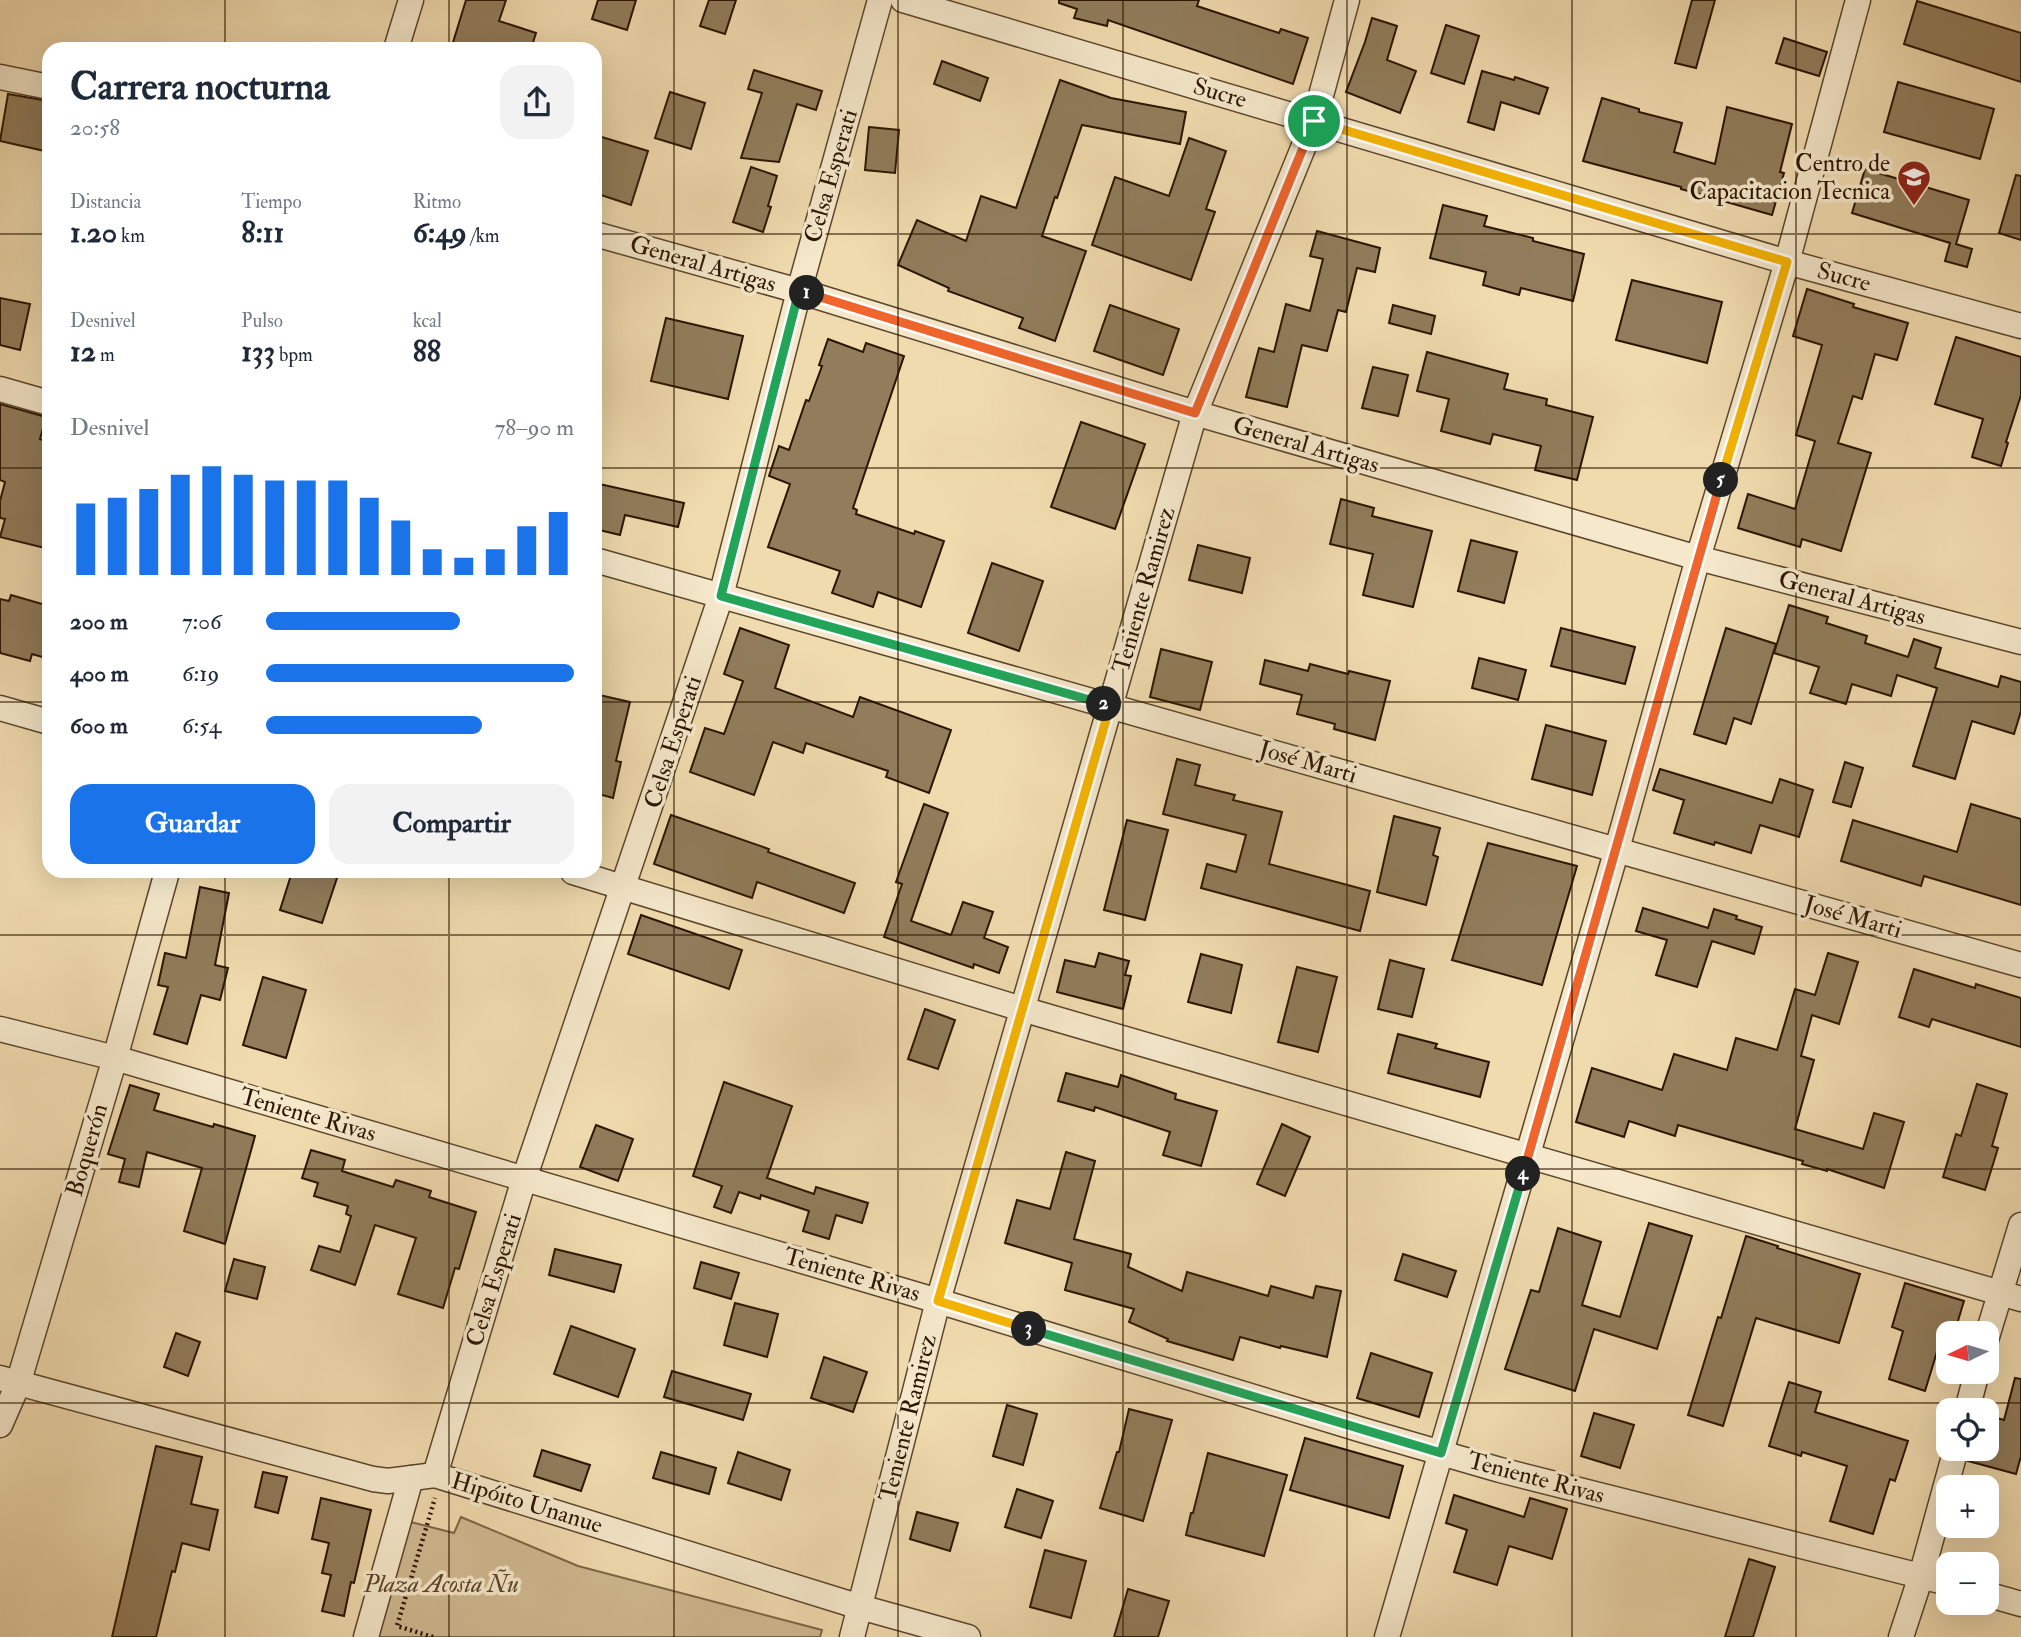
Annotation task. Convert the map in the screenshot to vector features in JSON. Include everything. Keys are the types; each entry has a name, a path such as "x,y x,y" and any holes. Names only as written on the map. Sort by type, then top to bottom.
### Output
{"street":[{"path":"398,42 411,0"},
{"name":"Celsa Esperati","path":"366,1637 427,1483 524,1179 721,596 799,291 880,0"},
{"name":"Sucre","path":"903,0 1787,262 2021,326"},
{"name":"Teniente Ramirez","path":"852,1637 938,1301 1195,413 1314,121 1347,0"},
{"path":"1387,1637 1617,849 1698,558 1787,262 1858,0"},
{"path":"0,77 42,86"},
{"name":"General Artigas","path":"602,236 799,291 1195,413 1698,558 2021,642"},
{"path":"0,389 42,401"},
{"name":"José Marti","path":"602,562 2021,965"},
{"path":"0,708 42,720"},
{"name":"Boquerón","path":"0,1425 9,1381 115,1058 165,878"},
{"path":"595,878 1022,1009 2010,1296"},
{"name":"Teniente Rivas","path":"0,1030 115,1058 1500,1470 1936,1580"},
{"path":"1996,1321 2010,1296 2021,1225"},
{"name":"Hipóito Unanue","path":"9,1381 373,1479 427,1483 968,1637"},
{"path":"1901,1637 1953,1461"},
{"path":"1999,1598 2021,1604"}],"path":[{"path":"427,1483 397,1626 433,1637"}],"green space":[{"name":"Plaza Acosta Ñu","path":"461,1517 578,1566 822,1630 820,1637 372,1637 403,1520 454,1533"}],"building":[{"path":"466,0 506,0 499,21 536,33 533,42 453,42"},
{"path":"598,0 636,0 627,30 592,19"},
{"path":"709,0 736,0 725,34 700,26"},
{"path":"1059,0 1199,0 1197,6 1279,33 1281,29 1308,38 1293,84 1108,20 1107,26 1074,18 1077,9 1059,3"},
{"path":"1692,0 1715,0 1696,68 1675,63"},
{"path":"1917,1 2021,33 2021,82 1904,44"},
{"path":"1372,18 1397,26 1387,60 1416,71 1400,113 1346,92"},
{"path":"1446,25 1479,36 1464,84 1431,73"},
{"path":"1784,38 1827,52 1819,76 1776,63"},
{"path":"942,61 988,78 980,101 934,84"},
{"path":"754,70 822,91 816,110 797,104 779,162 741,158 762,93 748,89"},
{"path":"1482,71 1514,80 1515,77 1548,88 1539,114 1501,102 1494,130 1468,122"},
{"path":"1060,80 1111,98 1186,112 1180,144 1082,125 1042,236 1086,251 1055,341 1019,328 1023,318 948,291 949,288 898,265 917,220 966,241 981,196 1016,208"},
{"path":"1898,82 1994,109 1980,159 1884,132"},
{"path":"670,92 705,103 691,149 655,138"},
{"path":"8,94 42,100 42,150 0,141"},
{"path":"1602,98 1639,109 1639,112 1682,123 1674,152 1715,164 1727,107 1792,124 1780,172 1784,173 1772,215 1583,161"},
{"path":"869,127 899,130 895,173 865,170"},
{"path":"602,137 648,151 631,205 602,195"},
{"path":"1189,138 1226,151 1206,209 1215,212 1191,280 1092,245 1115,177 1169,196"},
{"path":"751,167 777,176 763,232 733,222"},
{"path":"1865,169 1969,200 1956,244 1972,249 1967,267 1945,261 1950,243 1852,213"},
{"path":"2016,175 2021,176 2021,240 1999,233"},
{"path":"1443,205 1487,216 1484,226 1584,254 1573,301 1521,288 1519,295 1483,285 1486,272 1430,258"},
{"path":"1317,231 1380,248 1375,272 1357,268 1346,312 1338,310 1327,351 1302,345 1287,407 1246,397 1259,348 1274,352 1286,304 1310,311 1323,259 1310,256"},
{"path":"1632,280 1722,302 1707,363 1616,340"},
{"path":"1807,289 1854,304 1853,307 1908,323 1897,360 1875,354 1862,399 1853,396 1838,443 1871,453 1841,551 1802,539 1800,547 1738,528 1748,494 1795,509 1815,441 1796,435 1822,345 1793,336"},
{"path":"0,298 30,304 20,350 0,345"},
{"path":"1110,305 1179,329 1163,375 1094,351"},
{"path":"1393,305 1435,316 1431,334 1389,323"},
{"path":"666,318 743,336 728,399 651,381"},
{"path":"1956,337 2021,357 2021,395 2001,466 1972,457 1983,419 1935,404"},
{"path":"828,339 863,352 866,343 904,356 853,508 857,510 856,514 914,534 915,531 944,541 921,607 878,592 873,607 832,593 840,571 768,547 790,484 769,476 779,446 789,450 806,400 809,401 822,366 819,365"},
{"path":"1427,352 1508,374 1504,389 1547,399 1546,405 1593,417 1577,480 1535,470 1541,446 1493,434 1490,444 1441,431 1449,399 1417,391"},
{"path":"1373,367 1408,375 1398,416 1362,408"},
{"path":"0,404 42,416 42,547 0,537 5,519 0,518 0,501 5,482 0,480"},
{"path":"1081,422 1145,444 1115,529 1051,507"},
{"path":"602,485 684,503 678,527 625,515 620,535 602,531"},
{"path":"1341,499 1374,508 1372,516 1432,531 1413,607 1363,595 1373,554 1330,544"},
{"path":"1471,540 1517,552 1504,603 1458,591"},
{"path":"1198,545 1250,558 1242,593 1189,580"},
{"path":"992,563 1043,581 1019,651 968,633"},
{"path":"11,595 42,604 42,657 32,654 30,661 0,653 0,599 9,601"},
{"path":"1789,605 1828,617 1826,623 1867,636 1865,643 1908,657 1914,639 1941,648 1935,668 1998,687 2001,676 2021,682 2021,711 2014,734 1972,721 1955,779 1913,766 1937,688 1897,675 1891,696 1852,684 1846,704 1810,693 1819,667 1774,653"},
{"path":"740,628 789,645 775,688 853,717 860,697 951,730 929,793 886,777 888,771 806,743 803,753 773,742 754,795 690,772 705,728 724,734 743,681 724,674"},
{"path":"1561,628 1635,647 1625,684 1551,666"},
{"path":"1726,628 1776,644 1751,724 1734,718 1726,744 1694,734"},
{"path":"1161,649 1212,662 1200,710 1150,697"},
{"path":"1479,658 1526,670 1518,700 1472,688"},
{"path":"1265,660 1308,671 1310,664 1390,681 1375,740 1334,729 1335,724 1297,714 1302,695 1260,684"},
{"path":"602,696 630,702 616,761 621,762 613,798 602,795"},
{"path":"1546,725 1606,741 1592,795 1532,779"},
{"path":"1177,759 1200,765 1195,785 1235,795 1233,800 1282,812 1269,864 1370,891 1360,931 1201,888 1207,864 1236,872 1246,835 1163,814"},
{"path":"1845,762 1863,768 1851,807 1833,802"},
{"path":"1660,769 1772,803 1780,779 1813,790 1799,837 1760,825 1751,853 1674,833 1684,800 1653,790"},
{"path":"924,804 948,813 911,921 951,935 963,902 993,912 984,938 1008,947 999,973 974,964 973,968 884,937 902,884 896,882"},
{"path":"1971,804 2021,819 2021,905 1924,876 1921,886 1841,861 1853,820 1957,852"},
{"path":"671,815 855,883 844,913 757,882 752,898 654,864"},
{"path":"1394,816 1440,828 1433,855 1438,857 1426,905 1377,892"},
{"path":"1127,820 1168,830 1145,920 1104,910"},
{"path":"1488,843 1577,866 1542,985 1452,960"},
{"path":"290,878 337,878 322,923 280,910"},
{"path":"200,887 229,893 215,965 228,968 220,1000 201,995 187,1044 154,1034 168,987 158,985 165,953 186,958"},
{"path":"1643,908 1708,928 1714,909 1762,927 1754,954 1712,941 1697,987 1656,975 1667,940 1636,931"},
{"path":"641,915 742,950 729,989 628,954"},
{"path":"1099,953 1129,961 1125,975 1131,976 1123,1009 1057,992 1065,960 1095,967"},
{"path":"1828,953 1858,962 1839,1024 1812,1015 1801,1056 1814,1060 1795,1129 1863,1149 1874,1113 1904,1122 1884,1188 1827,1169 1802,1164 1803,1161 1678,1125 1675,1136 1629,1121 1624,1137 1576,1122 1592,1068 1662,1090 1674,1054 1727,1070 1736,1038 1777,1050 1795,989 1815,995"},
{"path":"1201,954 1242,965 1231,1013 1188,1002"},
{"path":"1390,960 1424,969 1412,1017 1378,1009"},
{"path":"1297,967 1337,977 1318,1052 1278,1042"},
{"path":"1914,969 1975,988 1976,984 2021,998 2021,1047 1932,1019 1929,1027 1899,1017"},
{"path":"263,977 306,990 286,1058 243,1045"},
{"path":"925,1009 955,1020 938,1069 908,1059"},
{"path":"1398,1034 1437,1044 1435,1048 1489,1062 1480,1097 1388,1073"},
{"path":"1066,1073 1118,1087 1121,1075 1176,1094 1175,1099 1217,1111 1201,1166 1163,1155 1170,1132 1095,1107 1094,1111 1058,1101"},
{"path":"724,1082 792,1106 767,1178 814,1194 816,1187 868,1203 862,1223 836,1215 829,1239 803,1231 809,1211 761,1195 760,1199 739,1192 731,1213 714,1207 722,1186 693,1176"},
{"path":"1977,1084 2007,1094 1992,1146 1998,1148 1985,1190 1943,1177 1956,1134 1961,1136"},
{"path":"130,1085 159,1094 154,1110 255,1136 225,1244 184,1231 202,1168 147,1152 139,1187 119,1182 125,1159 108,1154"},
{"path":"1282,1124 1310,1137 1285,1196 1257,1184"},
{"path":"596,1125 633,1139 618,1181 580,1167"},
{"path":"311,1150 345,1160 342,1171 393,1187 396,1180 431,1191 429,1197 476,1212 459,1269 455,1268 443,1308 398,1294 416,1238 375,1225 355,1285 311,1270 319,1246 340,1252 351,1216 346,1214 348,1206 314,1196 318,1183 302,1178"},
{"path":"1066,1152 1095,1161 1074,1239 1131,1254 1128,1267 1182,1291 1187,1272 1268,1296 1271,1286 1313,1298 1316,1286 1341,1291 1327,1357 1240,1337 1233,1360 1167,1341 1168,1339 1129,1322 1134,1309 1065,1290 1072,1263 1005,1243 1017,1200 1050,1209"},
{"path":"1649,1223 1692,1236 1657,1349 1594,1329 1575,1391 1505,1369 1531,1290 1539,1292 1558,1228 1601,1242 1582,1305 1620,1317"},
{"path":"1746,1236 1860,1274 1839,1343 1756,1318 1723,1426 1688,1415"},
{"path":"555,1249 621,1265 614,1292 549,1275"},
{"path":"1403,1254 1456,1271 1447,1297 1395,1280"},
{"path":"234,1259 265,1267 257,1299 225,1291"},
{"path":"701,1262 739,1273 731,1299 694,1288"},
{"path":"1905,1283 1964,1301 1958,1321 1936,1321 1936,1355 1925,1391 1889,1379 1903,1331 1892,1327"},
{"path":"735,1303 778,1314 767,1357 724,1345"},
{"path":"571,1326 635,1349 618,1397 554,1374"},
{"path":"176,1333 200,1342 188,1376 164,1367"},
{"path":"1371,1353 1432,1373 1419,1417 1357,1398"},
{"path":"824,1357 867,1372 853,1412 811,1398"},
{"path":"672,1371 751,1394 743,1420 664,1397"},
{"path":"2015,1378 2021,1379 2021,1456 2016,1474 1968,1461 1999,1461 1999,1419 2004,1420"},
{"path":"1789,1382 1821,1392 1815,1412 1908,1441 1895,1481 1890,1479 1873,1534 1830,1521 1847,1466 1802,1452 1801,1456 1769,1446"},
{"path":"1007,1405 1037,1414 1023,1465 993,1456"},
{"path":"1129,1409 1172,1420 1143,1521 1100,1508 1119,1452"},
{"path":"1594,1413 1634,1425 1620,1468 1581,1456"},
{"path":"1305,1438 1403,1466 1389,1518 1290,1490"},
{"path":"156,1446 202,1457 191,1504 218,1510 209,1550 182,1543 175,1572 172,1571 156,1637 112,1637"},
{"path":"542,1450 590,1465 581,1491 534,1476"},
{"path":"661,1452 716,1468 709,1494 653,1478"},
{"path":"738,1452 790,1470 781,1500 728,1483"},
{"path":"1208,1453 1287,1475 1264,1556 1186,1535"},
{"path":"263,1472 287,1477 278,1513 255,1507"},
{"path":"1017,1489 1053,1501 1041,1538 1005,1527"},
{"path":"1454,1495 1524,1517 1530,1498 1567,1509 1552,1559 1509,1546 1497,1585 1454,1572 1467,1530 1446,1523"},
{"path":"321,1498 371,1510 344,1616 322,1611 331,1575 322,1573 329,1543 312,1539"},
{"path":"917,1512 958,1523 950,1551 910,1539"},
{"path":"1045,1550 1086,1561 1071,1618 1030,1607"},
{"path":"1749,1559 1775,1567 1753,1637 1725,1637"},
{"path":"1128,1589 1169,1601 1158,1637 1114,1637"}],"place":[{"name":"Centro de Capacitacion Tecnica","path":"1914,207"}],"route":[{"path":"1314,121 1787,262 1698,558 1617,849 1441,1453 938,1301 1110,706 721,596 799,291 1195,413 1314,121"}]}
